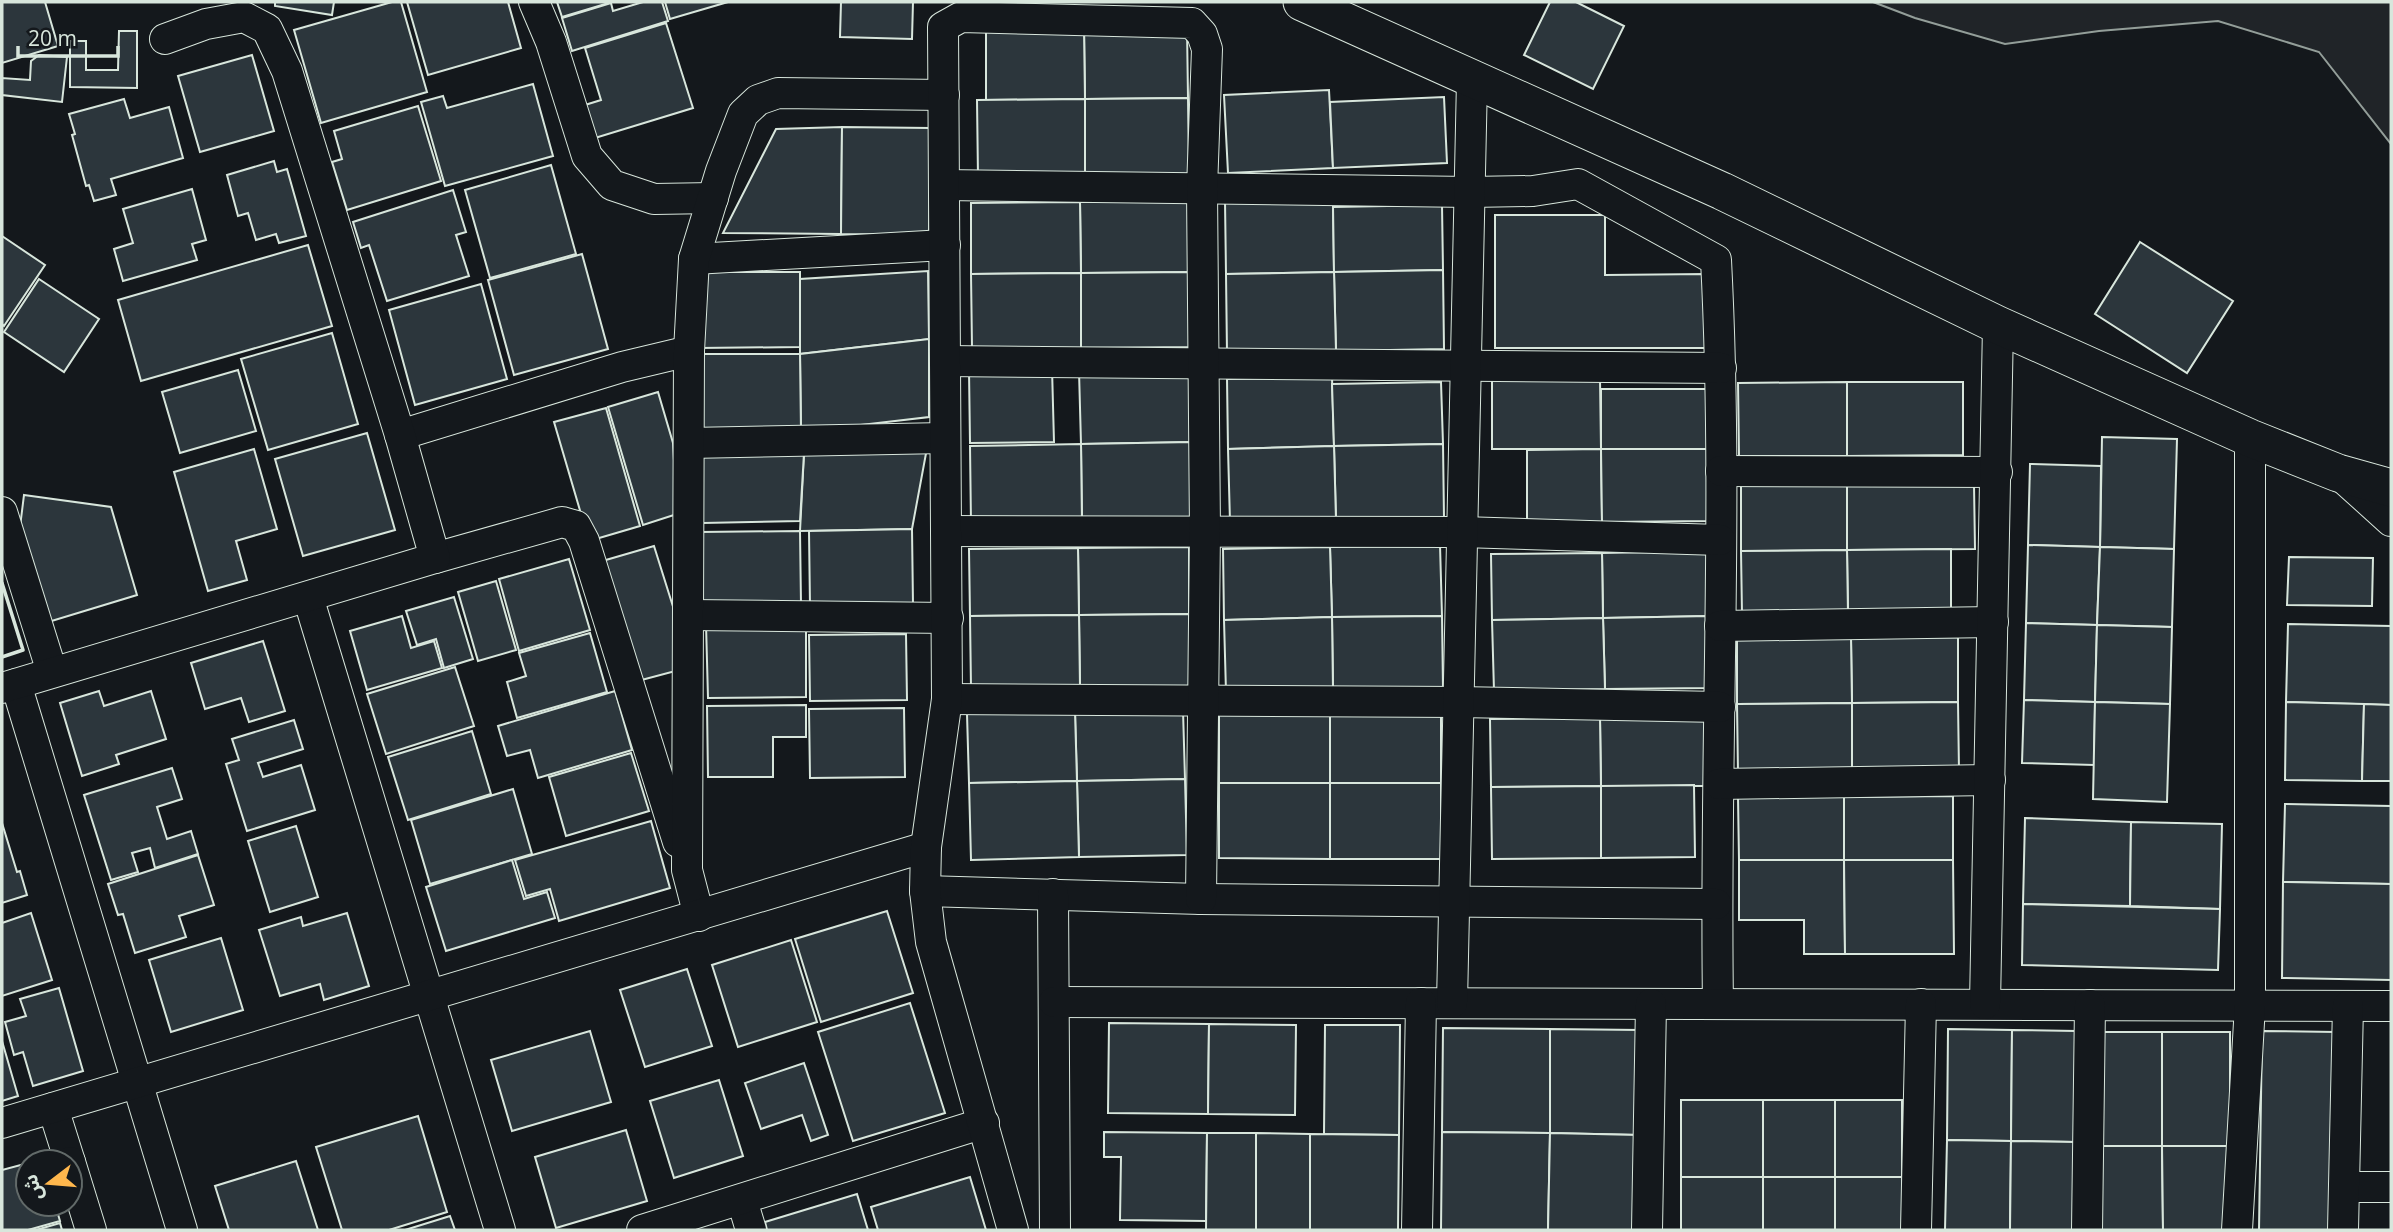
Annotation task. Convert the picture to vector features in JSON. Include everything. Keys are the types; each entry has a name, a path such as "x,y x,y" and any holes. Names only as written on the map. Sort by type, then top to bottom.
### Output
{"street":[{"path":"534,2 551,42 587,156 612,185 654,199 713,198"},
{"path":"1302,2 1722,191 1998,325 2250,438 2338,473 2391,488"},
{"path":"165,39 206,24 244,17 267,29 287,71 400,435 435,558"},
{"path":"1013,1230 931,942 925,891 926,847 947,699 943,27 961,18 1192,23 1202,34 1207,49 1202,189 1205,531 1201,898"},
{"path":"1452,1003 1472,80"},
{"path":"687,870 689,351 694,259 721,171 744,114 758,100 778,93 944,94"},
{"path":"944,185 1470,192 1533,191 1578,184 1716,260 1721,368 1720,707 1716,904 1718,1004"},
{"path":"694,259 945,244"},
{"path":"1985,1004 1998,325"},
{"path":"400,435 622,367 689,351"},
{"path":"945,361 1721,368"},
{"path":"689,443 945,438"},
{"path":"2237,1230 2250,1006 2250,438"},
{"path":"1721,471 1997,472"},
{"path":"2338,473 2391,522"},
{"path":"2,512 52,672"},
{"path":"182,1230 9,686 562,522 576,526 584,541 699,916"},
{"path":"946,531 1462,532 1720,540"},
{"path":"307,597 500,1230"},
{"path":"690,615 948,618"},
{"path":"1720,626 1993,622"},
{"path":"947,699 1458,702 1720,707"},
{"path":"1719,784 1990,780"},
{"path":"2,1123 926,847"},
{"path":"925,891 1201,898 1716,904"},
{"path":"1053,894 1055,1230"},
{"path":"1054,1002 2391,1006"},
{"path":"1417,1230 1421,1003"},
{"path":"1647,1230 1651,1003"},
{"path":"1916,1230 1921,1004"},
{"path":"2087,1230 2090,1005"},
{"path":"2343,1230 2348,1006"},
{"path":"53,1108 66,1148"},
{"path":"642,1230 984,1123"},
{"path":"2344,1186 2391,1188"},
{"path":"742,1200 751,1230"},
{"path":"84,1207 91,1230"}],"shaded area":[{"path":"1873,2 2391,2 2391,144 2319,52 2218,21 2099,31 2005,44 1915,18"}],"building":[{"path":"2,2 45,2 58,46 2,63"},
{"path":"275,2 334,2 332,15 275,6"},
{"path":"392,2 401,2 427,92 321,123 294,30"},
{"path":"407,2 508,2 521,48 428,75"},
{"path":"557,2 612,2 562,17"},
{"path":"643,2 662,2 668,21 572,51 562,18 611,3 613,11"},
{"path":"665,2 728,2 670,19"},
{"path":"841,2 913,2 912,39 840,37"},
{"path":"1550,2 1576,2 1624,26 1593,89 1524,55"},
{"path":"666,23 693,108 595,138 585,105 601,100 585,48"},
{"path":"1187,28 1188,98 1085,99 1084,29"},
{"path":"1084,29 1085,99 986,100 986,30"},
{"path":"119,31 137,31 137,88 70,87 70,41 86,41 86,70 118,70"},
{"path":"39,55 67,57 62,102 2,95 2,78 30,80 31,61"},
{"path":"252,55 274,131 200,152 178,76"},
{"path":"533,84 553,156 445,186 421,102 443,96 447,108"},
{"path":"1329,90 1333,168 1228,173 1224,95"},
{"path":"1444,97 1447,163 1333,168 1330,102"},
{"path":"1188,98 1189,175 1085,176 1085,99"},
{"path":"124,99 130,118 169,107 183,158 111,179 116,195 94,201 89,185 86,186 69,114"},
{"path":"1085,99 1085,176 978,177 977,100"},
{"path":"418,106 441,181 347,210 332,162 342,159 334,131"},
{"path":"842,127 841,234 723,233 776,129"},
{"path":"842,127 930,128 929,235 841,234"},
{"path":"274,161 277,172 287,169 306,236 279,243 276,234 256,240 248,213 238,216 227,175"},
{"path":"551,165 576,254 490,278 465,190"},
{"path":"192,189 206,240 192,244 197,260 123,281 114,249 133,243 123,209"},
{"path":"453,190 466,232 456,235 469,276 387,301 369,245 361,248 353,222"},
{"path":"1333,199 1334,272 1226,274 1225,201"},
{"path":"1190,201 1191,272 1081,273 1080,202"},
{"path":"1080,202 1081,273 971,274 971,203"},
{"path":"1442,205 1443,270 1334,272 1333,207"},
{"path":"1495,215 1605,215 1605,275 1706,274 1707,348 1495,348"},
{"path":"2,236 45,265 4,326 2,324"},
{"path":"2140,242 2233,301 2187,373 2095,314"},
{"path":"308,245 332,326 141,381 118,300"},
{"path":"582,254 608,349 514,375 488,280"},
{"path":"1443,270 1444,349 1336,351 1334,272"},
{"path":"928,271 929,339 800,354 800,279"},
{"path":"699,272 800,272 800,347 699,348"},
{"path":"1191,272 1191,347 1081,348 1081,273"},
{"path":"1334,272 1336,351 1227,353 1226,274"},
{"path":"1081,273 1081,348 972,348 971,274"},
{"path":"39,279 99,319 64,372 4,332"},
{"path":"481,284 507,379 415,405 389,310"},
{"path":"332,333 358,424 268,450 241,359"},
{"path":"929,339 929,417 801,432 800,354"},
{"path":"699,354 800,354 801,432 699,433"},
{"path":"1052,368 1054,442 970,443 969,370"},
{"path":"1192,369 1193,442 1081,444 1079,371"},
{"path":"238,370 256,431 180,453 162,392"},
{"path":"1332,377 1334,446 1228,449 1227,379"},
{"path":"1492,379 1600,379 1601,449 1492,449"},
{"path":"1441,382 1443,444 1334,446 1332,384"},
{"path":"1847,382 1963,382 1963,455 1847,456"},
{"path":"1847,382 1847,456 1739,456 1738,383"},
{"path":"1601,389 1710,389 1710,449 1601,449"},
{"path":"658,392 673,443 677,514 643,525 608,407"},
{"path":"606,408 640,526 589,541 554,422"},
{"path":"367,433 395,530 303,556 275,459"},
{"path":"2102,437 2177,439 2174,549 2100,547"},
{"path":"1193,442 1195,521 1082,523 1081,444"},
{"path":"1081,444 1082,523 971,524 970,446"},
{"path":"1443,444 1444,518 1336,520 1334,446"},
{"path":"1334,446 1336,520 1230,522 1228,449"},
{"path":"927,448 912,529 800,531 804,453"},
{"path":"254,449 277,529 236,541 247,580 208,591 174,472"},
{"path":"1601,449 1602,522 1527,522 1527,450"},
{"path":"1601,449 1710,449 1711,521 1602,522"},
{"path":"804,453 800,521 703,523 702,454"},
{"path":"2030,464 2101,466 2100,547 2028,545"},
{"path":"1974,484 1975,549 1847,550 1847,485"},
{"path":"1847,485 1847,550 1741,551 1741,486"},
{"path":"24,495 111,507 137,595 45,623 19,535"},
{"path":"912,529 913,605 810,606 809,531"},
{"path":"800,531 801,605 701,606 700,532"},
{"path":"1440,545 1442,616 1332,617 1330,547"},
{"path":"2028,545 2100,547 2097,625 2026,623"},
{"path":"654,546 686,648 683,669 634,682 599,562"},
{"path":"1189,547 1189,614 1079,615 1078,548"},
{"path":"1330,547 1332,617 1224,620 1223,549"},
{"path":"2100,547 2174,549 2172,627 2097,625"},
{"path":"1078,548 1079,615 970,616 969,549"},
{"path":"1951,549 1951,613 1848,614 1847,550"},
{"path":"1847,550 1848,614 1742,615 1741,551"},
{"path":"1708,551 1710,616 1603,618 1602,553"},
{"path":"1602,553 1603,618 1492,620 1491,554"},
{"path":"2289,557 2373,558 2372,606 2287,605"},
{"path":"569,559 590,630 519,651 499,579"},
{"path":"496,581 516,650 478,661 458,592"},
{"path":"454,597 473,659 444,668 436,639 417,645 406,611"},
{"path":"1189,614 1190,686 1080,687 1079,615"},
{"path":"1079,615 1080,687 971,688 970,616"},
{"path":"402,616 411,648 434,641 442,668 367,690 350,631"},
{"path":"1442,616 1443,688 1333,690 1332,617"},
{"path":"1710,616 1711,688 1605,689 1603,618"},
{"path":"1332,617 1333,690 1226,692 1224,620"},
{"path":"1603,618 1605,689 1494,691 1492,620"},
{"path":"806,622 806,697 708,698 706,624"},
{"path":"2026,623 2097,625 2095,702 2024,700"},
{"path":"2288,624 2391,626 2391,705 2286,702"},
{"path":"2097,625 2172,627 2170,704 2095,702"},
{"path":"590,633 607,692 517,718 507,682 526,676 519,653"},
{"path":"906,634 907,700 810,701 809,635"},
{"path":"1958,637 1958,702 1852,703 1851,638"},
{"path":"1851,638 1852,703 1737,704 1737,639"},
{"path":"263,641 285,711 249,722 241,698 205,709 191,663"},
{"path":"455,667 474,726 386,754 367,694"},
{"path":"99,691 104,706 151,691 166,739 116,755 119,764 82,776 60,703"},
{"path":"615,691 632,750 538,778 530,750 507,756 498,726"},
{"path":"2024,700 2095,702 2094,765 2022,763"},
{"path":"1958,702 1959,771 1852,772 1852,703"},
{"path":"2095,702 2170,704 2167,802 2093,799"},
{"path":"2286,702 2364,704 2362,781 2285,780"},
{"path":"1852,703 1852,772 1738,773 1737,704"},
{"path":"2364,704 2391,705 2391,781 2362,781"},
{"path":"806,705 806,737 773,737 773,777 708,777 707,706"},
{"path":"904,708 905,777 810,778 809,709"},
{"path":"1183,710 1185,779 1077,781 1075,712"},
{"path":"1075,712 1077,781 969,783 967,714"},
{"path":"1219,715 1330,715 1330,783 1219,783"},
{"path":"1330,715 1441,716 1441,783 1330,783"},
{"path":"1706,716 1707,786 1601,786 1600,718"},
{"path":"1600,718 1601,786 1491,787 1490,719"},
{"path":"294,720 303,749 258,763 263,777 301,765 315,810 247,831 226,764 239,760 232,739"},
{"path":"472,731 491,794 408,820 388,757"},
{"path":"631,753 649,811 566,836 549,777"},
{"path":"172,768 182,799 157,807 167,839 191,831 198,854 155,868 150,848 132,853 138,872 111,880 84,795"},
{"path":"1185,779 1187,855 1079,857 1077,781"},
{"path":"1077,781 1079,857 971,860 969,783"},
{"path":"1219,783 1330,783 1330,859 1219,858"},
{"path":"1330,783 1441,783 1441,859 1330,859"},
{"path":"1694,785 1695,857 1601,858 1601,786"},
{"path":"1601,786 1601,858 1492,859 1491,787"},
{"path":"513,789 532,854 430,884 411,820"},
{"path":"1953,796 1953,860 1844,860 1844,797"},
{"path":"1738,797 1844,797 1844,860 1739,860"},
{"path":"2285,804 2391,806 2391,884 2283,882"},
{"path":"2025,818 2131,822 2130,906 2023,904"},
{"path":"651,821 670,888 559,921 550,889 526,896 515,860"},
{"path":"2131,822 2222,824 2220,909 2130,906"},
{"path":"2,823 27,895 2,903"},
{"path":"296,826 318,897 270,912 248,841"},
{"path":"198,855 214,905 179,916 186,937 135,953 123,914 118,915 108,884"},
{"path":"512,860 524,899 547,892 555,918 446,951 426,887"},
{"path":"1739,860 1844,860 1845,954 1804,954 1804,920 1739,920"},
{"path":"1844,860 1953,860 1954,954 1845,954"},
{"path":"2283,882 2391,884 2391,980 2282,978"},
{"path":"2023,904 2220,909 2218,970 2022,965"},
{"path":"887,911 913,993 821,1022 795,939"},
{"path":"31,913 52,980 2,996 2,923"},
{"path":"347,913 369,986 324,1000 320,984 280,996 259,930 301,917 303,926"},
{"path":"221,938 243,1010 171,1032 149,960"},
{"path":"791,940 817,1022 738,1047 712,965"},
{"path":"687,969 712,1046 645,1067 620,990"},
{"path":"59,988 83,1071 33,1086 23,1052 14,1055 5,1022 26,1016 20,999"},
{"path":"910,1003 945,1113 853,1141 818,1032"},
{"path":"1109,1023 1209,1024 1208,1114 1108,1113"},
{"path":"1209,1024 1296,1025 1295,1115 1208,1114"},
{"path":"1325,1025 1400,1025 1399,1135 1324,1134"},
{"path":"1443,1028 1550,1029 1550,1133 1442,1132"},
{"path":"1550,1029 1640,1030 1639,1135 1550,1133"},
{"path":"1948,1029 2012,1030 2011,1141 1947,1140"},
{"path":"2012,1030 2076,1031 2075,1142 2011,1141"},
{"path":"590,1031 611,1102 512,1131 491,1060"},
{"path":"2262,1031 2336,1032 2332,1230 2259,1230"},
{"path":"2100,1032 2162,1032 2162,1146 2100,1146"},
{"path":"2162,1032 2230,1032 2230,1146 2162,1146"},
{"path":"2,1041 18,1096 2,1101"},
{"path":"804,1063 828,1135 811,1141 802,1115 761,1129 745,1083"},
{"path":"719,1080 743,1156 674,1178 650,1101"},
{"path":"1681,1100 1763,1100 1763,1177 1681,1177"},
{"path":"1763,1100 1835,1100 1835,1177 1763,1177"},
{"path":"1835,1100 1902,1100 1902,1177 1835,1177"},
{"path":"418,1116 447,1212 389,1230 342,1230 316,1147"},
{"path":"626,1130 647,1201 556,1228 535,1157"},
{"path":"1104,1132 1207,1133 1206,1221 1120,1220 1121,1157 1104,1157"},
{"path":"1442,1132 1550,1133 1548,1230 1441,1230"},
{"path":"1207,1133 1256,1133 1256,1230 1206,1230"},
{"path":"1256,1133 1310,1134 1310,1230 1256,1230"},
{"path":"1550,1133 1639,1135 1638,1230 1548,1230"},
{"path":"1310,1134 1399,1135 1398,1230 1310,1230"},
{"path":"1947,1140 2011,1141 2010,1230 1945,1230"},
{"path":"2011,1141 2075,1142 2074,1230 2010,1230"},
{"path":"2100,1146 2162,1146 2163,1230 2100,1230"},
{"path":"2162,1146 2230,1146 2230,1230 2163,1230"},
{"path":"296,1161 318,1230 229,1230 215,1186"},
{"path":"14,1167 14,1218 59,1218 60,1221 28,1230 2,1230 2,1170"},
{"path":"970,1177 986,1230 878,1230 871,1207"},
{"path":"1681,1177 1763,1177 1763,1230 1681,1230"},
{"path":"1763,1177 1835,1177 1835,1230 1763,1230"},
{"path":"1835,1177 1902,1177 1902,1230 1835,1230"},
{"path":"857,1194 868,1230 767,1230 765,1222"},
{"path":"450,1216 455,1230 405,1230"},
{"path":"60,1223 62,1230 36,1230"}],"wall":[{"path":"2,583 23,650 2,657"}]}
